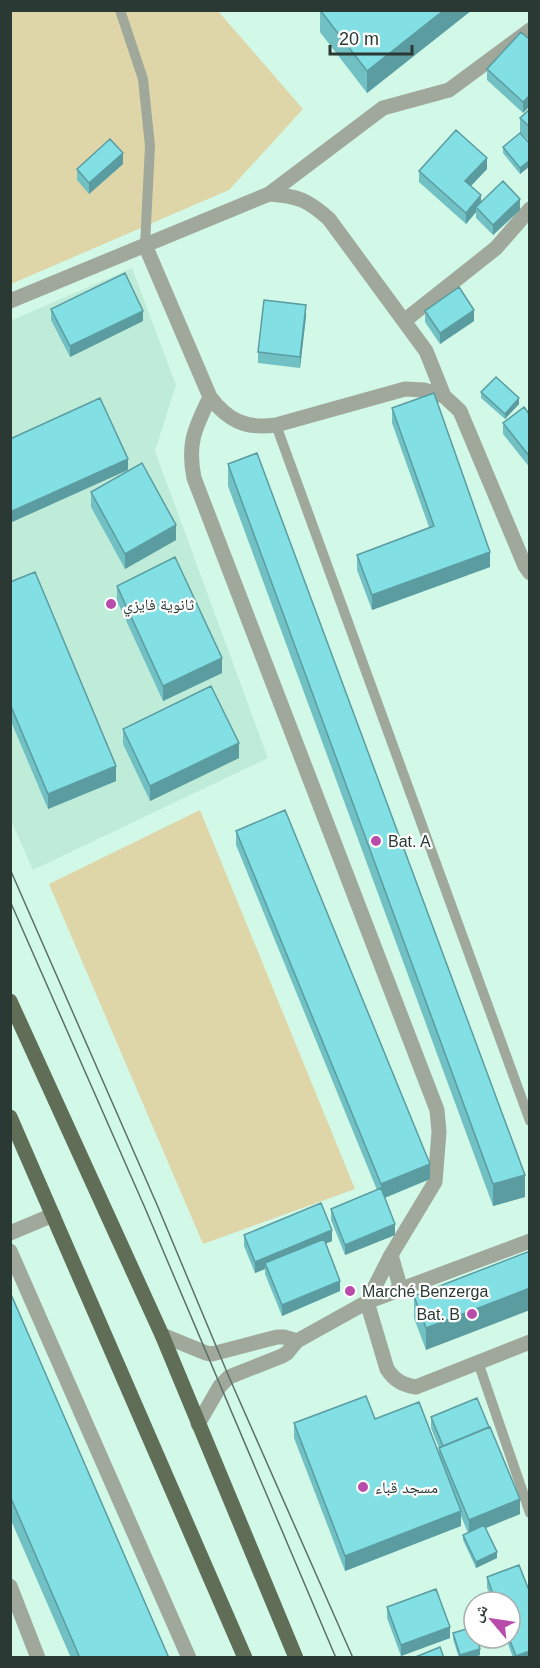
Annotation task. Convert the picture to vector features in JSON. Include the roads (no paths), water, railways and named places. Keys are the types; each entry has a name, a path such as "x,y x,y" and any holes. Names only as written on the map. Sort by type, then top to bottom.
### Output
{"main road":[{"path":"10,1001 162,1335 296,1658"},
{"path":"10,1117 245,1658"}],"street":[{"path":"10,301 269,194 383,108 449,90 530,30"},
{"path":"269,194 289,195 312,204 329,219 426,351 444,396 460,411 527,570"},
{"path":"404,321 496,248 530,209"},
{"path":"145,245 210,397 219,410 230,418 245,424 263,427 405,389 424,390 444,396"},
{"path":"210,397 192,440 190,461 194,478 437,1110 439,1132 435,1182 391,1255 367,1302 387,1369 393,1379 404,1385 416,1387 530,1342"},
{"path":"527,570 530,544"},
{"path":"10,1233 53,1215"},
{"path":"198,1424 220,1386 229,1377 282,1356 297,1341 367,1302 530,1241"},
{"path":"10,1251 189,1658"},
{"path":"391,1255 400,1290"},
{"path":"162,1335 206,1353 219,1353 277,1337 297,1341"},
{"path":"228,1350 236,1374"},
{"path":"10,1586 38,1658"}],"lane":[{"path":"120,10 143,79 150,146 145,245"},
{"path":"276,425 530,1121"},
{"path":"478,1362 530,1513"}],"tram line":[{"path":"10,869 353,1658"},
{"path":"10,901 145,1208 336,1658"}],"place":[{"name":"ثانوية فايزي","path":"111,604"},
{"name":"Bat. A","path":"376,841"},
{"name":"Marché Benzerga","path":"350,1291"},
{"name":"Bat. B","path":"472,1314"},
{"name":"مسجد قباء","path":"363,1487"}]}
